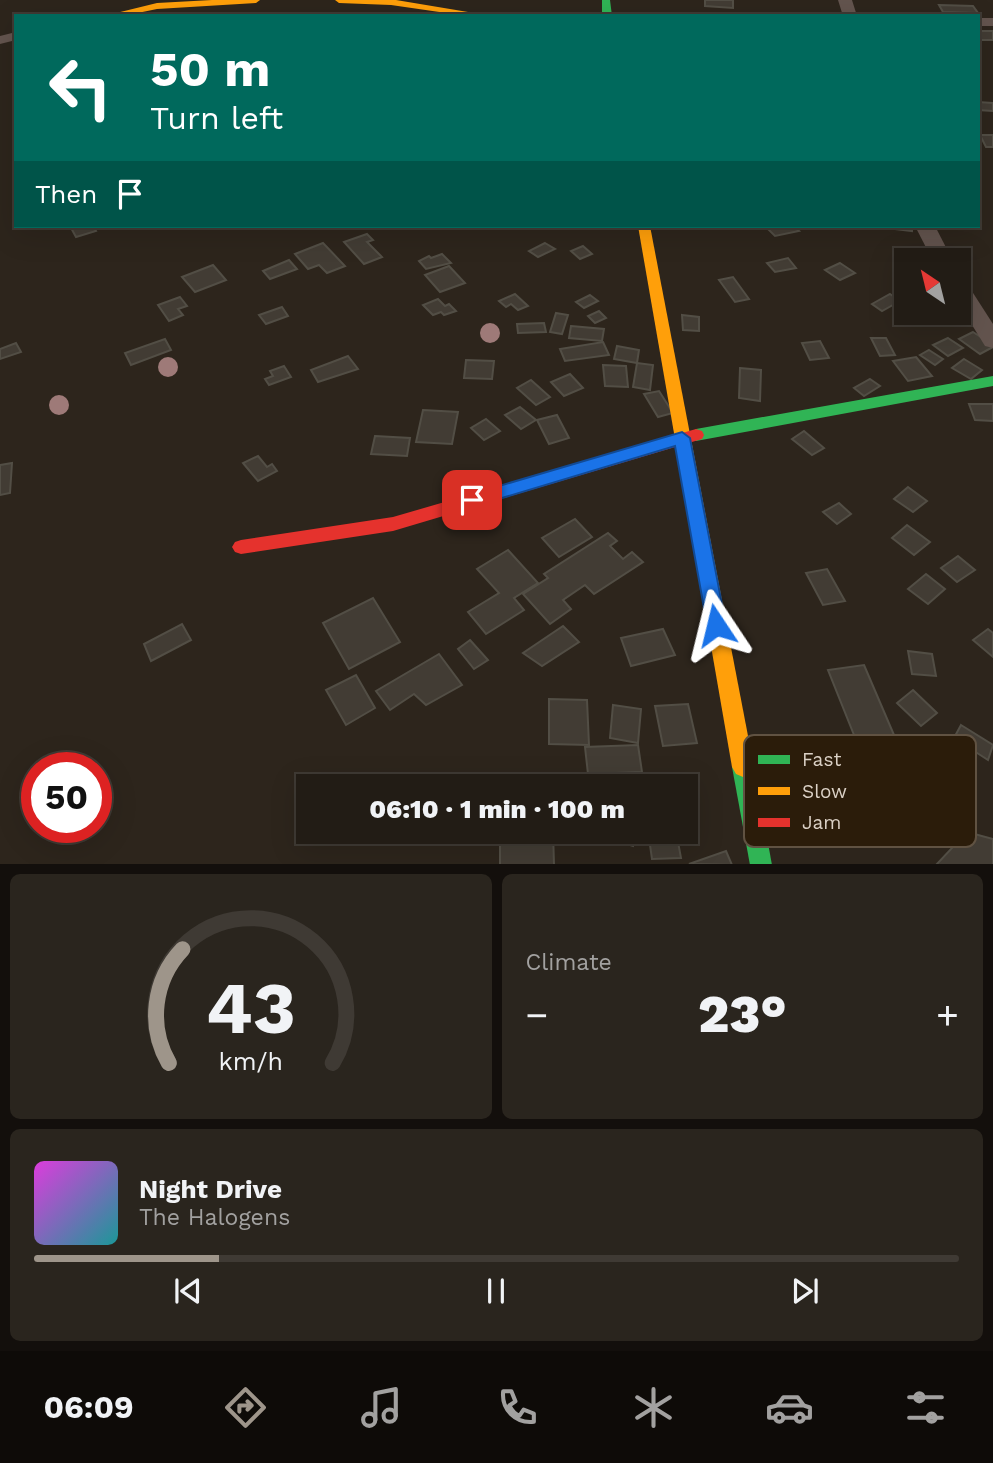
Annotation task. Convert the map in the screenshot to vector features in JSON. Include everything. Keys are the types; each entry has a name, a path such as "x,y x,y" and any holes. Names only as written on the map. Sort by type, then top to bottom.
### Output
{"street":[{"path":"118,14 157,6 256,0"},
{"path":"339,0 391,2 474,14"},
{"path":"644,228 744,772"},
{"path":"926,228 935,248"},
{"path":"971,306 993,341"},
{"path":"241,547 393,524 682,438 993,381"}],"building":[{"path":"705,0 733,0 733,8 705,6"},
{"path":"939,5 973,6 978,13 943,12"},
{"path":"980,31 993,31 993,40 980,40"},
{"path":"980,102 993,103 993,111 980,110"},
{"path":"980,135 993,135 993,147 986,147"},
{"path":"71,228 94,228 96,231 76,237"},
{"path":"767,228 795,228 799,231 775,236"},
{"path":"887,228 912,228 912,231"},
{"path":"367,234 373,240 367,242 382,257 364,264 344,242"},
{"path":"323,243 345,266 327,273 319,265 308,269 295,254"},
{"path":"545,243 555,249 538,257 529,251"},
{"path":"583,246 592,254 580,259 571,251"},
{"path":"442,254 451,263 426,269 419,261 429,256 431,258"},
{"path":"788,258 796,268 775,272 767,263"},
{"path":"289,260 297,269 270,279 263,271"},
{"path":"840,263 855,273 840,280 825,270"},
{"path":"213,265 226,280 195,292 182,277"},
{"path":"449,266 465,283 440,292 425,275"},
{"path":"733,277 749,299 735,302 719,280"},
{"path":"515,294 528,306 518,310 511,304 506,307 499,301"},
{"path":"890,294 894,297 894,304 882,311 872,304"},
{"path":"590,295 598,301 584,308 576,302"},
{"path":"180,297 187,306 178,309 183,315 169,321 158,305"},
{"path":"438,299 456,311 433,315 423,305"},
{"path":"282,307 288,316 266,324 259,315"},
{"path":"599,311 606,318 595,323 588,316"},
{"path":"556,313 568,315 562,334 550,332"},
{"path":"682,315 699,317 699,331 683,330"},
{"path":"544,323 546,332 518,333 517,324"},
{"path":"571,326 604,329 602,341 569,338"},
{"path":"973,332 993,347 980,354 959,339"},
{"path":"871,338 886,338 895,355 880,356"},
{"path":"948,338 963,348 948,356 933,345"},
{"path":"165,339 171,350 131,365 125,353"},
{"path":"820,341 829,358 810,360 802,343"},
{"path":"603,342 609,355 565,361 560,349"},
{"path":"16,343 21,352 0,359 0,349"},
{"path":"617,346 639,350 637,363 614,359"},
{"path":"929,350 943,359 935,365 920,355"},
{"path":"348,356 358,369 318,382 311,370"},
{"path":"916,357 932,376 908,381 893,361"},
{"path":"964,359 982,370 971,379 952,368"},
{"path":"466,360 494,361 492,379 464,378"},
{"path":"637,363 653,365 650,390 633,387"},
{"path":"603,365 626,366 628,387 605,386"},
{"path":"284,366 291,377 269,385 265,379 273,376 270,371"},
{"path":"740,368 761,370 760,401 739,398"},
{"path":"570,374 583,388 564,396 551,382"},
{"path":"870,379 880,386 864,396 854,388"},
{"path":"531,380 550,397 536,405 517,388"},
{"path":"659,391 673,413 658,417 644,394"},
{"path":"969,404 993,404 993,421 975,420"},
{"path":"520,407 536,420 521,429 505,415"},
{"path":"423,410 458,412 452,444 416,442"},
{"path":"557,415 569,438 549,444 537,420"},
{"path":"486,419 500,431 484,440 471,428"},
{"path":"804,431 824,448 812,455 792,439"},
{"path":"375,436 410,438 407,456 371,454"},
{"path":"258,456 267,467 272,464 277,471 258,481 243,463"},
{"path":"12,463 10,493 0,495 0,465"},
{"path":"908,487 927,501 913,512 894,499"},
{"path":"839,503 851,514 837,524 823,512"},
{"path":"575,519 592,537 559,557 542,538"},
{"path":"907,525 930,542 914,555 892,538"},
{"path":"608,533 617,541 610,546 623,559 632,552 643,562 594,594 585,585 563,600 571,609 550,624 523,594 548,578 544,574"},
{"path":"508,550 538,583 514,598 524,610 486,634 468,612 499,593 477,569"},
{"path":"958,556 975,570 957,582 941,568"},
{"path":"827,569 845,601 823,605 806,573"},
{"path":"926,574 945,589 928,604 908,589"},
{"path":"373,598 400,642 349,669 323,623"},
{"path":"182,624 191,640 151,661 144,644"},
{"path":"563,626 579,642 542,666 523,653"},
{"path":"663,629 675,655 631,666 621,638"},
{"path":"988,629 993,633 993,657 973,640"},
{"path":"470,640 488,660 474,669 458,649"},
{"path":"908,651 932,654 936,676 912,674"},
{"path":"439,654 462,685 426,705 414,694 390,710 376,691"},
{"path":"864,665 894,735 854,735 828,670"},
{"path":"356,675 375,708 346,725 326,690"},
{"path":"913,690 937,713 921,726 897,703"},
{"path":"549,699 587,700 589,745 549,744"},
{"path":"688,704 697,743 663,746 655,706"},
{"path":"613,705 641,709 638,743 610,738"},
{"path":"961,725 993,745 988,760 976,752 976,735 956,735"},
{"path":"638,745 642,772 588,774 585,747"},
{"path":"976,834 993,839 993,864 937,864 953,847 976,847"},
{"path":"500,844 553,844 554,864 500,864"},
{"path":"650,844 678,844 681,858 652,859"},
{"path":"726,851 732,864 689,864"}],"traffic: fast":[{"path":"606,0 607,14"},
{"path":"696,435 993,381"},
{"path":"743,767 744,772"},
{"path":"758,847 761,864"}],"traffic: slow":[{"path":"118,14 157,6 256,0"},
{"path":"339,0 391,2 474,14"},
{"path":"644,228 743,767"}],"traffic: jam":[{"path":"241,547 393,524 696,435"}],"route":[{"path":"472,500 682,438 716,625"}]}
